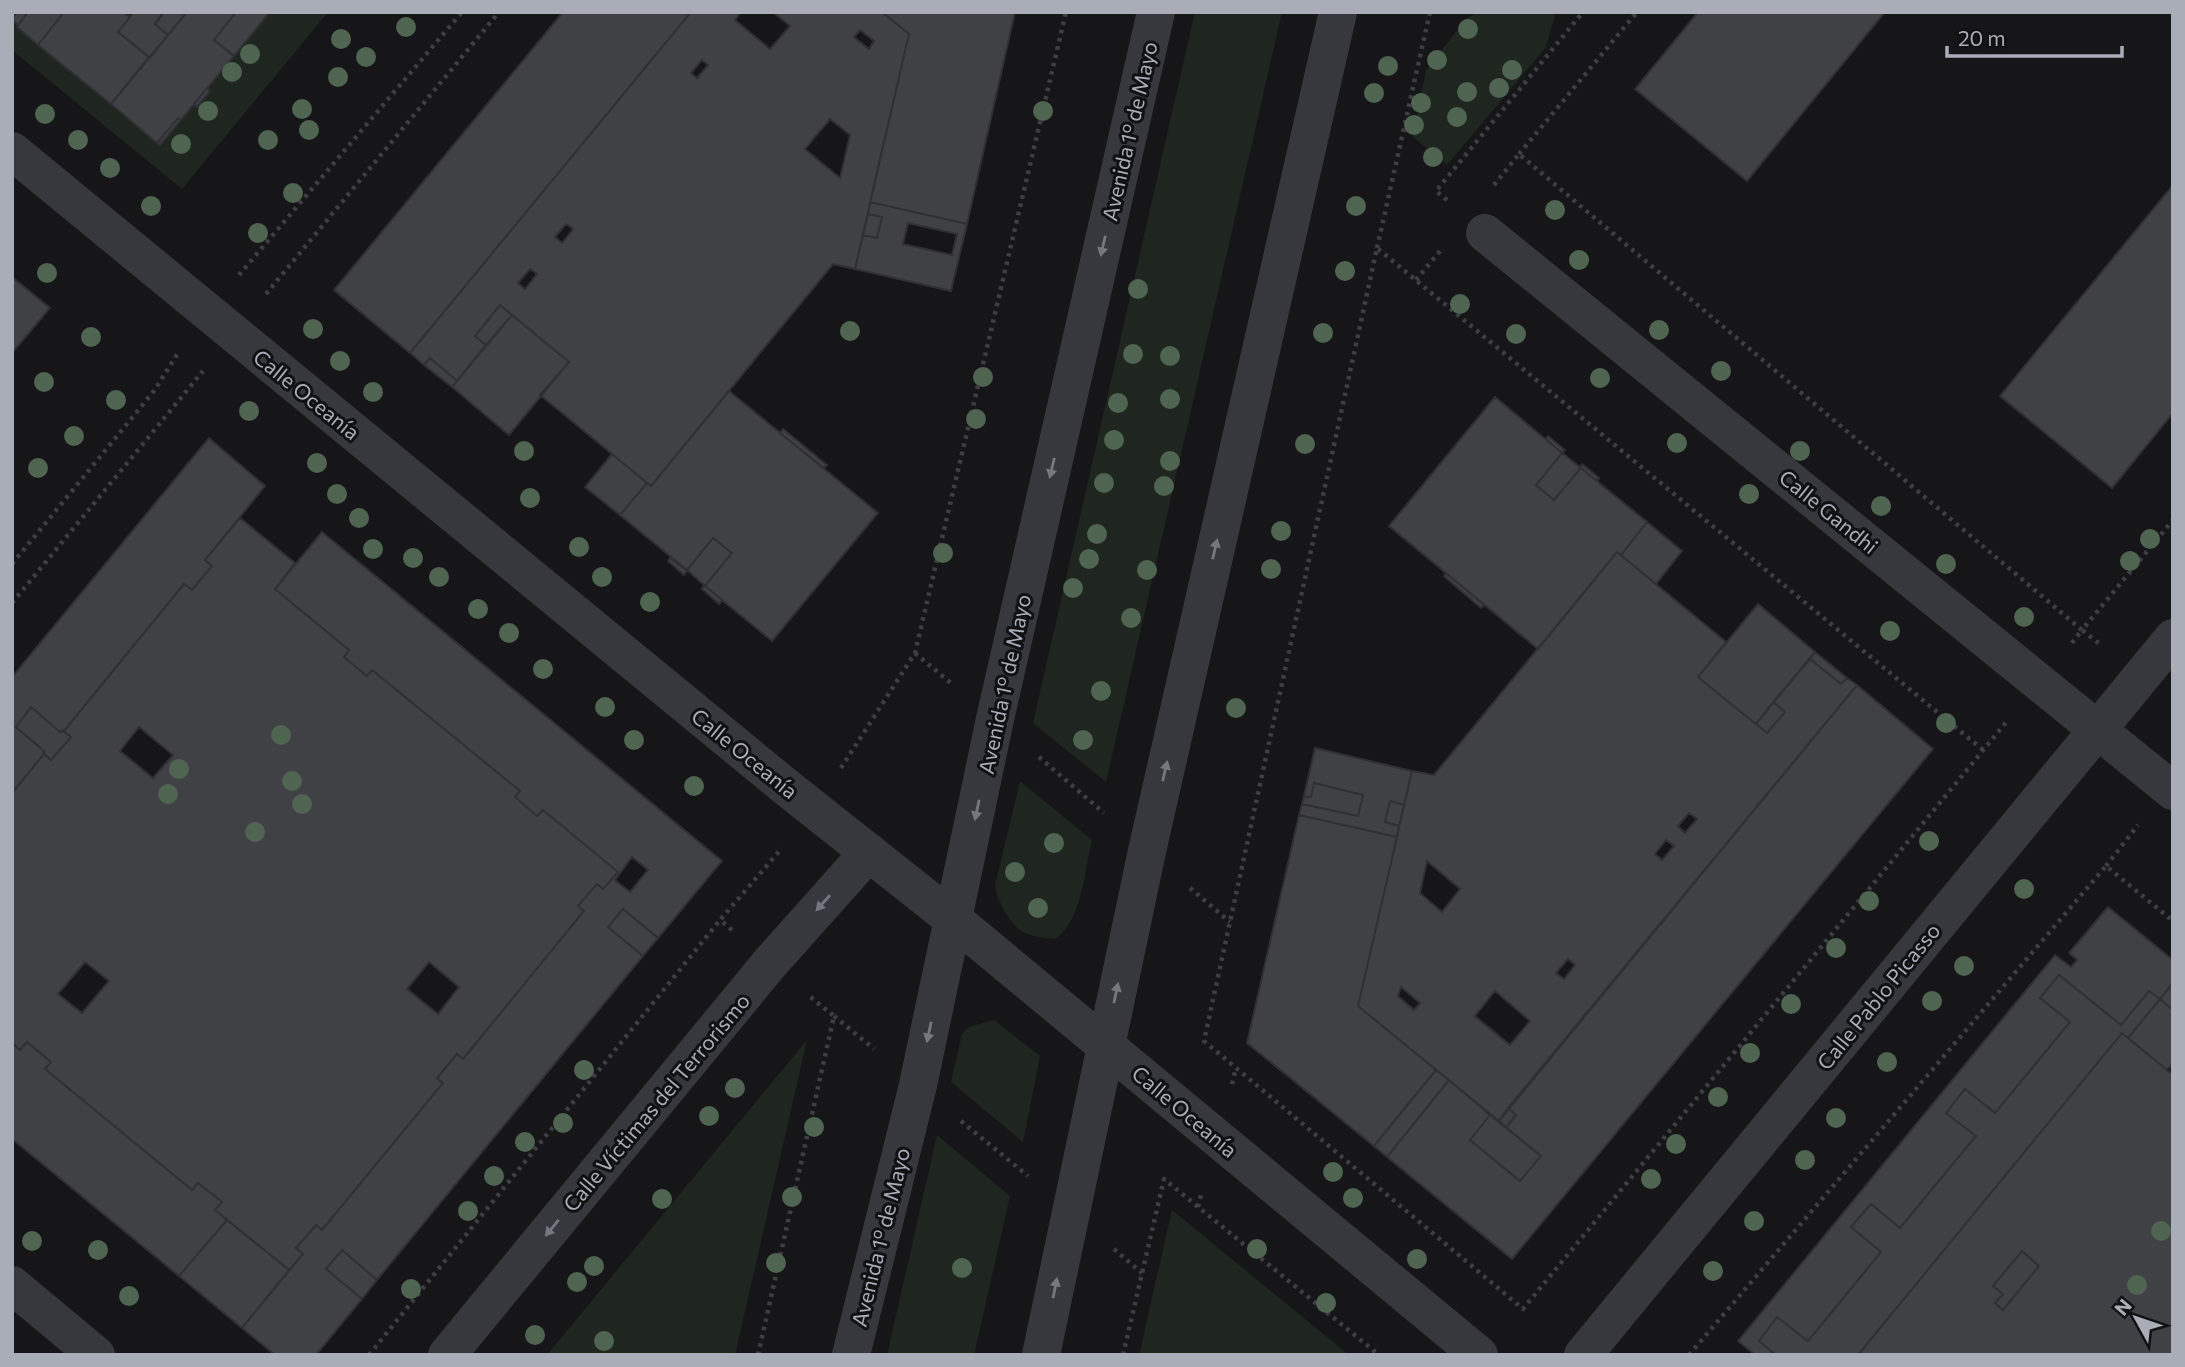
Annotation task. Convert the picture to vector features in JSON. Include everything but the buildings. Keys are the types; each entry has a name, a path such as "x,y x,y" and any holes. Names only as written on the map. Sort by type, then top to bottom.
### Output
{"street":[{"name":"Avenida 1º de Mayo","path":"851,1355 918,1085 995,719 1156,12"},
{"path":"1041,1355 1147,851 1338,12"},
{"name":"Calle Oceanía","path":"12,150 814,809 954,920 1479,1355"},
{"name":"Calle Gandhi","path":"1476,225 2173,790"},
{"name":"Calle Pablo Picasso","path":"1583,1355 2173,638"},
{"name":"Calle Víctimas del Terrorismo","path":"447,1355 770,964 869,852"},
{"path":"12,1284 96,1355"}],"path":[{"path":"369,1355 720,920 814,809 915,653 1066,12"},
{"path":"1377,248 1983,750 1523,1309 1204,1041 1377,248 1430,12"},
{"path":"1583,12 1436,191 1476,225 1519,154 1637,12"},
{"path":"1519,154 2082,630 2173,520"},
{"path":"915,653 1230,922"},
{"path":"1689,1355 2106,866 2173,921"},
{"path":"720,920 1142,1273"},
{"path":"758,1355 834,1016"},
{"path":"1123,1355 1164,1179 1379,1355"}],"shaded area":[{"path":"12,12 328,12 182,189 12,50"},
{"path":"1195,12 1282,12 1106,782 1033,723"},
{"path":"1478,12 1556,12 1546,47 1447,165 1413,137 1426,70 1467,18"},
{"path":"1020,781 1092,840 1077,906 1065,930 1056,939 1031,935 1018,929 1005,912 996,892 995,886"},
{"path":"994,1020 1040,1056 1023,1142 951,1082 962,1034 969,1027"},
{"path":"807,1040 735,1355 547,1355"},
{"path":"937,1135 1010,1196 974,1355 887,1355"},
{"path":"1172,1210 1349,1355 1139,1355"}]}
